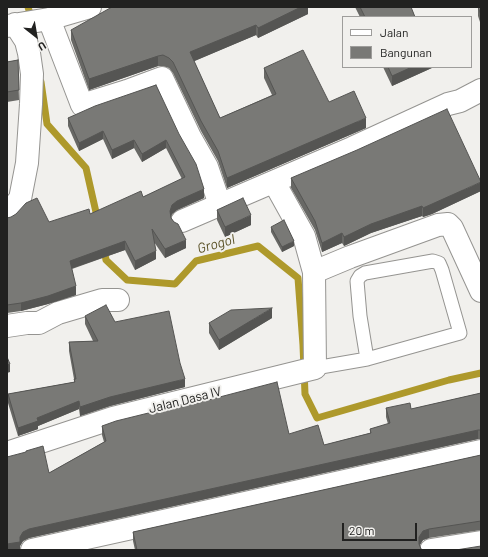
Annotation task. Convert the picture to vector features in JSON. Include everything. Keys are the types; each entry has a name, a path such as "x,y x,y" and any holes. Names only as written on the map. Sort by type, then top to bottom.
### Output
{"street":[{"path":"27,22 83,9"},
{"path":"27,22 82,105 162,78 190,137 207,167 220,205"},
{"path":"7,214 20,199 27,163 32,74 26,41 27,22"},
{"path":"182,221 352,148 448,104 460,101 481,90"},
{"path":"274,182 304,236 314,272 313,369"},
{"path":"314,272 438,224 448,224 452,228 481,291"},
{"path":"7,326 39,323 58,313 71,309 102,300 118,300"},
{"name":"Jalan Dasa IV","path":"7,453 113,418 287,374 313,369"},
{"path":"32,550 481,451"},
{"path":"431,550 481,542"}],"lane":[{"name":"Jalan Dasa IV","path":"313,369 367,359 460,333 439,263 433,261 365,273 356,281 367,359"}],"building":[{"path":"112,7 301,7 258,28 256,25 190,52 220,118 276,94 264,68 303,50 329,102 354,91 366,118 227,178 218,151 201,121 173,62 169,58 163,55 158,56 89,79 71,30"},
{"path":"360,7 411,7 415,16 364,16"},
{"path":"478,7 481,7 481,15"},
{"path":"18,60 19,90 7,92 7,62"},
{"path":"388,68 410,68 392,76"},
{"path":"156,85 179,134 196,164 204,189 177,201 172,205 170,211 171,218 178,224 186,240 165,249 152,229 156,251 135,261 125,241 70,261 76,286 48,296 7,305 7,218 16,214 26,203 37,198 49,222 89,209 90,214 141,191 143,197 185,177 166,140 142,154 134,140 112,150 103,131 79,143 68,118 95,106"},
{"path":"447,109 481,182 423,208 422,206 371,224 344,237 342,233 322,243 315,221 291,178"},
{"path":"243,198 251,215 225,227 217,210"},
{"path":"284,220 294,241 282,247 271,227"},
{"path":"106,305 115,322 169,311 180,363 185,379 110,397 80,407 79,401 37,418 38,421 18,428 8,394 75,382 74,379 76,379 69,342 98,341 85,316"},
{"path":"272,308 219,340 209,323 231,310"},
{"path":"7,357 10,364 7,365"},
{"path":"277,382 289,434 318,425 324,445 371,433 370,429 390,423 386,408 410,403 411,409 481,393 481,430 29,529 23,532 20,537 20,542 7,544 7,457 43,446 49,473 106,441 102,426 116,421 193,402 193,404"},
{"path":"481,455 481,521 423,531 419,537 419,544 423,550 137,550 133,532"},
{"path":"481,546 481,550 456,550"}],"waterway":[{"name":"Grogol","path":"28,7 32,20"},
{"name":"Grogol","path":"41,82 47,124 86,168 98,221"},
{"name":"Grogol","path":"104,249 106,260 127,280 175,284 196,261 258,246 298,278 305,394 317,418 449,380 481,373"}]}
